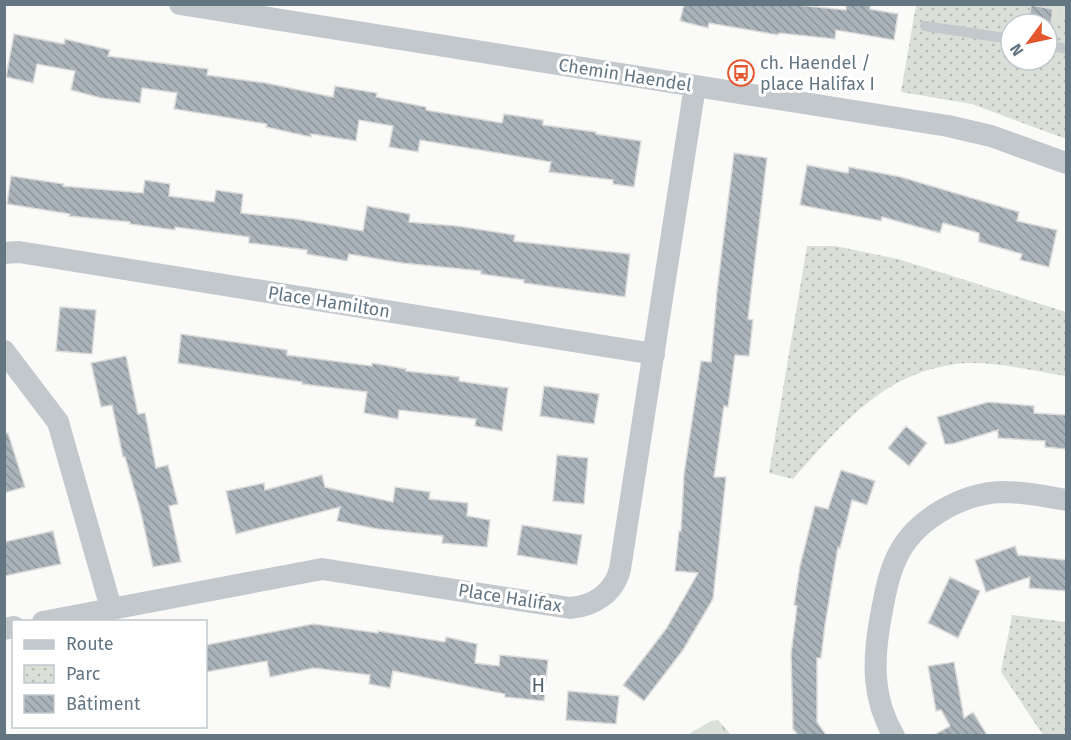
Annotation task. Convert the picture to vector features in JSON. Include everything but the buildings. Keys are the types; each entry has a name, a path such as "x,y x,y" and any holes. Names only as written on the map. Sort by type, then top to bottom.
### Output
{"street":[{"name":"Chemin Haendel","path":"180,4 969,130 1012,142 1066,163"},
{"name":"Place Halifax","path":"48,620 322,569 570,608 589,604 601,598 617,580 620,569 695,86"},
{"name":"Place Hamilton","path":"4,253 19,252 654,354"},
{"path":"4,351 58,422 111,608"},
{"path":"894,735 880,704 875,663 885,595 897,557 904,545 921,526 938,513 964,500 983,494 1022,493 1066,500"}],"lane":[{"path":"925,26 999,37"}],"green space":[{"path":"916,5 1066,5 1066,139 972,104 901,92"},
{"path":"1031,5 1066,5 1066,11 1061,11 1059,20 1059,12 1030,12"},
{"path":"807,246 835,246 898,259 1066,312 1066,376 979,363 939,367 890,387 868,402 848,419 793,479 769,473"},
{"path":"1012,615 1066,622 1066,735 1043,735 1001,672"},
{"path":"718,720 731,735 687,735 711,721"}],"place":[{"name":"ch. Haendel / place Halifax I","path":"741,73"}],"district":[{"name":"H","path":"539,685"}]}
